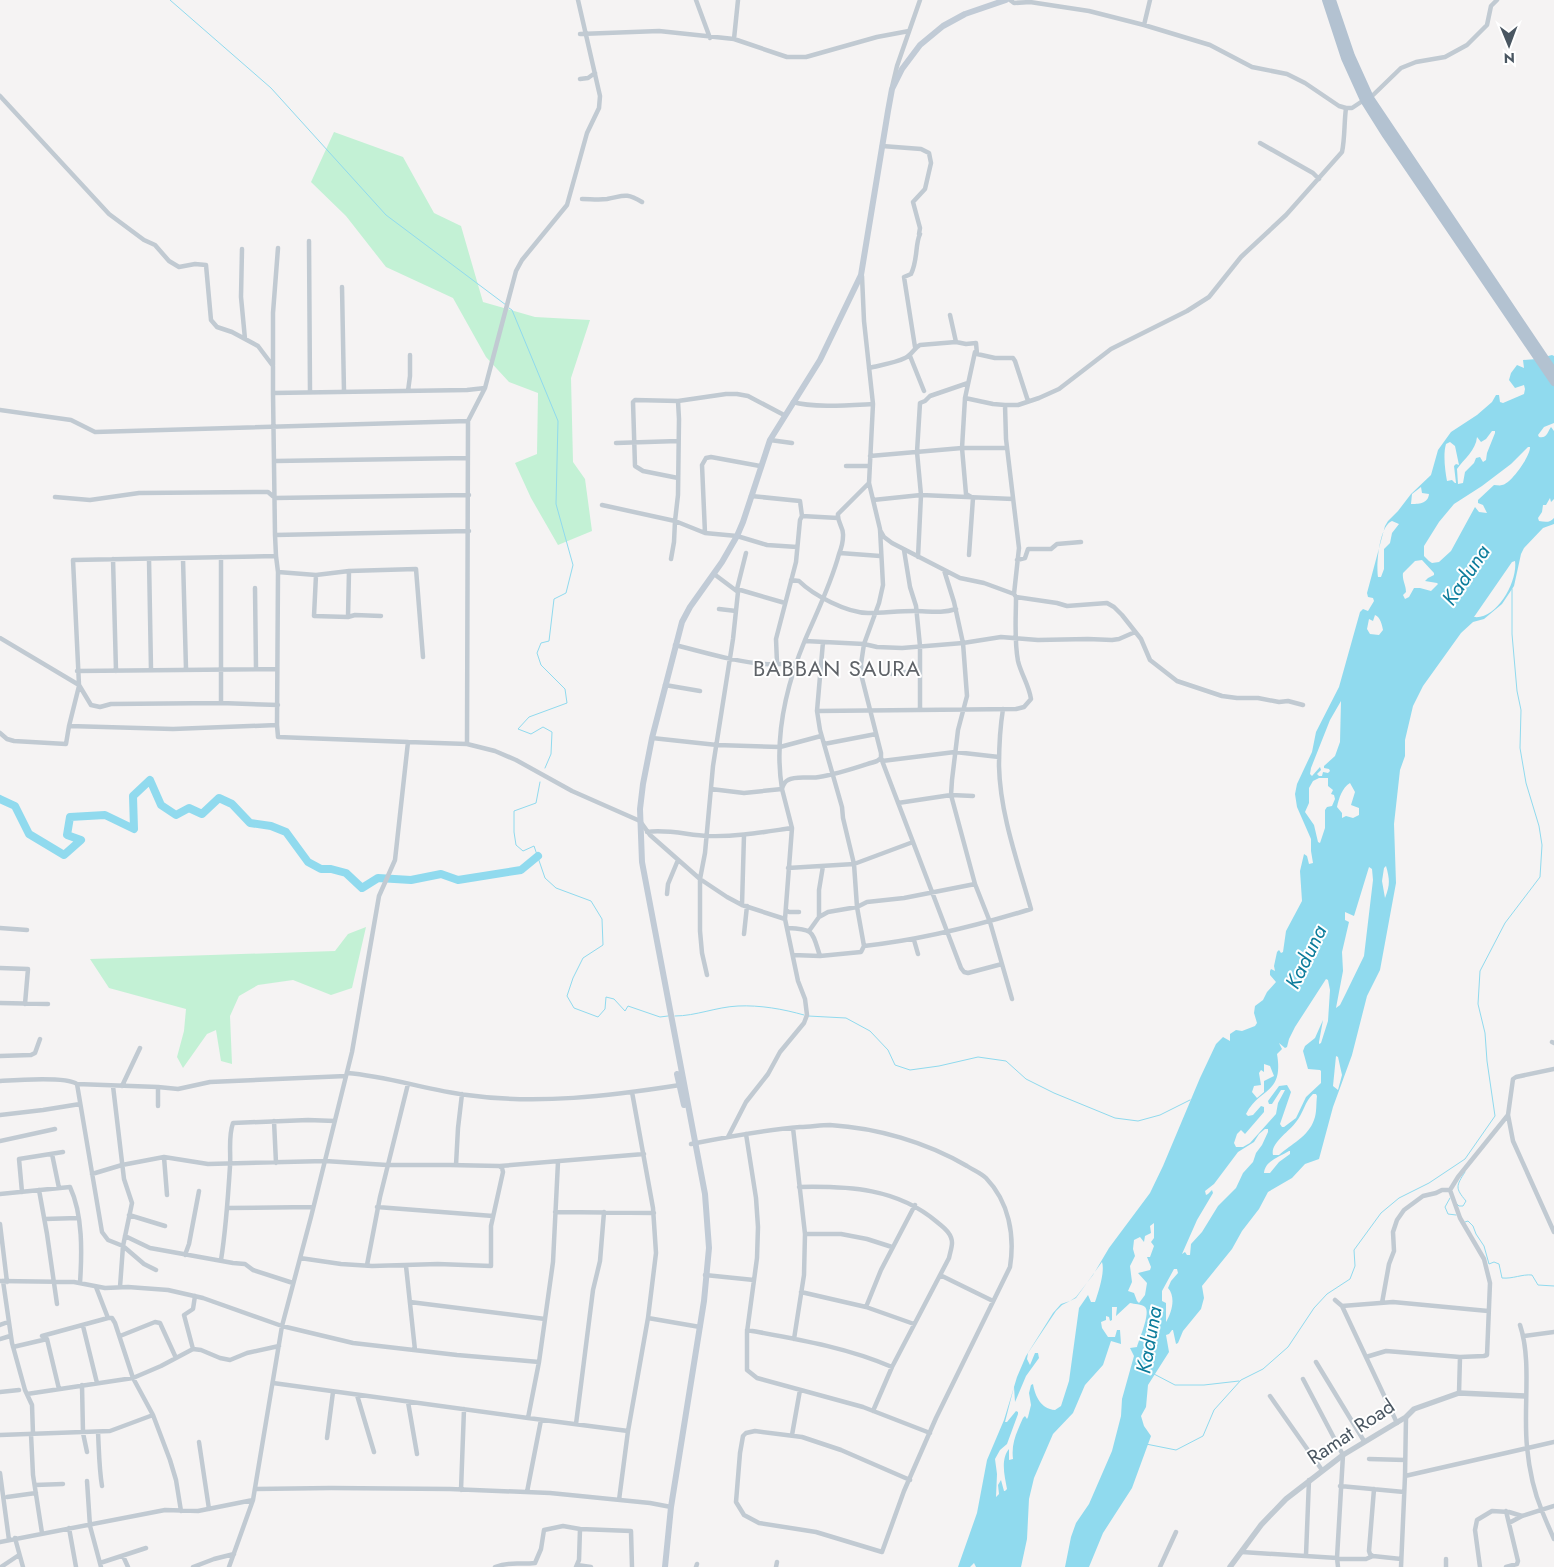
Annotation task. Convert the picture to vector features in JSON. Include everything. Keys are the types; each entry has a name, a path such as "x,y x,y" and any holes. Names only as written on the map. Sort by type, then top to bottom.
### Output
{"main road":[{"path":"663,1567 670,1507 705,1275 705,1247 703,1211 693,1143 640,872 637,838 642,784 652,738 682,622 690,607 730,551 743,522 770,440 820,360 862,275 892,89 910,56 931,34 965,14 1006,0"},
{"path":"1326,0 1345,58 1367,99 1535,349 1554,382"},
{"path":"1332,0 1367,99"},
{"path":"1535,349 1554,372"}],"street":[{"path":"467,744 468,421 485,388 516,271 522,260 567,205 586,133 599,108 600,96 578,0"},
{"path":"696,0 710,38"},
{"path":"734,39 738,0"},
{"path":"892,89 896,66 920,0"},
{"path":"1010,0 1014,3 1030,2 1089,11 1210,45 1252,68 1287,74 1305,83 1339,106 1346,108 1352,108 1367,99 1401,68 1416,62 1445,57 1467,45 1487,25 1491,6 1497,0"},
{"path":"1144,25 1150,0"},
{"path":"580,34 659,31 710,38 734,39 787,57 806,57 877,37 909,31"},
{"path":"580,79 588,78 595,73"},
{"path":"0,96 109,214 144,240 155,245 169,261 179,267 195,264 206,265 211,320 217,327 232,332 258,346 273,366"},
{"path":"965,398 993,404 1018,405 1059,390 1111,350 1187,311 1209,296 1241,258 1286,215 1342,152 1346,108"},
{"path":"1260,143 1313,173 1319,179"},
{"path":"869,368 904,359 910,356 915,347 904,277 912,274 914,269 920,228 914,202 925,189 931,163 929,153 922,150 882,146"},
{"path":"582,200 607,199 620,195 631,196 642,202"},
{"path":"309,241 310,392"},
{"path":"278,248 273,313 275,535 278,572 278,737 467,744 495,751 516,760 572,791 640,821 647,832 678,860 700,879 727,898 785,919"},
{"path":"242,249 240,297 245,339"},
{"path":"862,275 864,321 873,404 869,483 882,538 880,556 883,585 864,644 861,664 862,678 881,759 964,972 968,973 1002,964"},
{"path":"342,288 344,392"},
{"path":"950,315 956,342"},
{"path":"915,347 956,342 976,343"},
{"path":"976,343 977,354 995,358 1013,358 1028,402"},
{"path":"973,498 966,494 962,448 965,398 976,343"},
{"path":"408,391 410,354"},
{"path":"910,356 924,391"},
{"path":"918,557 921,495 917,452 920,403 930,396 968,383"},
{"path":"273,393 467,390 485,388"},
{"path":"678,478 643,471 635,466 633,402 645,399 678,401 737,394 748,396 784,415"},
{"path":"671,559 678,495 678,401"},
{"path":"793,402 801,405 873,404"},
{"path":"817,711 1016,709 1024,707 1031,699 1018,661 1015,596 1019,548 1006,448 1005,405"},
{"path":"0,410 71,420 95,432 468,421"},
{"path":"770,440 792,443"},
{"path":"616,443 678,441"},
{"path":"870,456 962,448 1006,448"},
{"path":"704,533 702,465 706,458 711,457 760,466"},
{"path":"275,461 468,458"},
{"path":"846,466 869,466"},
{"path":"728,1137 746,1102 768,1074 780,1052 804,1023 807,1015 805,999 798,980 785,919 792,828 779,773 783,712 787,689 824,599 840,553 844,536 838,518 841,510 869,483"},
{"path":"55,497 90,500 139,493 268,492 275,498 469,495"},
{"path":"873,500 921,495 1013,499"},
{"path":"751,496 800,501 802,516 796,562 776,639 777,663"},
{"path":"969,555 973,498"},
{"path":"602,504 674,521 704,533 737,536 767,545 797,547"},
{"path":"802,516 838,518"},
{"path":"275,535 469,531"},
{"path":"882,538 964,580 984,583 1015,596 1067,606 1107,603 1114,607 1136,632 1150,660 1176,681 1222,696 1250,697 1279,702 1288,701 1302,705"},
{"path":"1017,560 1025,558 1028,549 1051,549 1057,544 1081,542"},
{"path":"904,550 916,611 920,646 920,710"},
{"path":"707,975 700,931 700,879 707,836 716,745 736,611 737,589 746,553"},
{"path":"840,553 880,556"},
{"path":"0,733 7,739 14,741 66,744 79,686 73,560 276,556"},
{"path":"221,557 221,703"},
{"path":"113,559 116,671"},
{"path":"149,559 150,670"},
{"path":"184,559 186,669"},
{"path":"278,572 316,575 349,571 416,569 423,657"},
{"path":"944,570 956,609 963,643 967,696 958,730 951,795 975,884 990,922 1012,999"},
{"path":"348,617 349,571"},
{"path":"714,574 737,589 785,603"},
{"path":"316,575 314,616 381,616"},
{"path":"791,580 799,581 806,588 824,599 847,609 867,613 876,611 937,613 956,609"},
{"path":"255,588 256,669"},
{"path":"719,609 736,611"},
{"path":"805,642 864,644 891,648 963,643 984,638 1112,640 1136,632"},
{"path":"0,638 79,686 91,705 100,707 111,704 221,703 278,705"},
{"path":"793,955 820,956 861,952 864,946 856,907 854,864 842,807 821,736 817,711 823,642"},
{"path":"675,645 763,664 796,664"},
{"path":"77,671 277,670"},
{"path":"892,674 920,670"},
{"path":"665,685 700,691"},
{"path":"864,946 914,940 990,922 1031,909 1005,812 999,768 1003,709"},
{"path":"69,726 173,729 277,725"},
{"path":"824,744 876,734"},
{"path":"652,738 716,745 780,747 821,736"},
{"path":"229,1567 253,1500 282,1326 314,1207 352,1052 379,896 395,860 408,742"},
{"path":"782,789 786,780 792,778 819,777 881,759 955,752 999,757"},
{"path":"712,789 744,793 782,789"},
{"path":"898,803 951,795 973,796"},
{"path":"647,832 664,831 707,836 744,835 792,828"},
{"path":"744,835 744,934"},
{"path":"788,868 854,864 913,842"},
{"path":"666,894 678,860"},
{"path":"819,917 819,890 823,866"},
{"path":"809,931 819,917 828,912 856,907 867,902 904,898 975,884"},
{"path":"786,910 788,912 799,912"},
{"path":"0,928 27,930"},
{"path":"788,928 805,929 812,933 820,956"},
{"path":"914,940 918,954"},
{"path":"0,968 28,969 25,1004"},
{"path":"0,1003 48,1004"},
{"path":"0,1056 31,1055 36,1053 40,1039"},
{"path":"122,1086 140,1048"},
{"path":"1554,1069 1513,1079 1508,1115 1513,1141 1554,1232"},
{"path":"0,1081 35,1079 70,1081 77,1084 178,1089 210,1082 346,1074 462,1094 509,1099 568,1098 682,1085"},
{"path":"77,1084 102,1232 108,1240 123,1246 144,1264 156,1270"},
{"path":"367,1265 377,1207 408,1084"},
{"path":"113,1086 125,1186 131,1199 123,1246 120,1287"},
{"path":"158,1087 158,1106"},
{"path":"619,1500 628,1431 648,1318 656,1253 654,1213 632,1092"},
{"path":"456,1165 462,1094"},
{"path":"0,1115 80,1104"},
{"path":"1450,1190 1508,1115"},
{"path":"221,1260 225,1234 230,1139 233,1124 274,1121 335,1121"},
{"path":"274,1121 276,1163"},
{"path":"693,1143 746,1134 829,1125 887,1133 958,1161 985,1177 999,1195 1012,1230 1010,1267 978,1329 930,1434 882,1552 816,1532 759,1523 744,1515 736,1502 743,1436 746,1433 755,1431 792,1435 841,1450 910,1480"},
{"path":"793,1128 805,1234 804,1275 794,1339"},
{"path":"0,1141 55,1129"},
{"path":"746,1134 756,1198 758,1227 757,1258 748,1330 747,1370 757,1378 863,1407 930,1434"},
{"path":"22,1192 19,1159 63,1152"},
{"path":"52,1154 59,1188"},
{"path":"92,1174 122,1165 164,1157 208,1164 325,1161 387,1166 499,1166 644,1154"},
{"path":"164,1157 167,1195"},
{"path":"528,1418 539,1362 553,1262 558,1162"},
{"path":"300,1258 341,1264 491,1266 491,1226 503,1172 499,1166"},
{"path":"799,1187 838,1186 875,1191 915,1205 947,1230 952,1242 949,1258 892,1367 873,1411"},
{"path":"0,1194 70,1187 82,1242 80,1283"},
{"path":"40,1190 56,1304"},
{"path":"1382,1303 1389,1264 1394,1251 1393,1232 1397,1220 1404,1210 1423,1196 1442,1190 1450,1190"},
{"path":"1366,1357 1386,1351 1460,1357 1487,1355 1490,1283 1484,1258 1460,1218 1450,1190"},
{"path":"185,1255 189,1244 199,1191"},
{"path":"866,1307 892,1247 915,1205"},
{"path":"227,1208 314,1207"},
{"path":"377,1207 493,1216"},
{"path":"555,1212 654,1213"},
{"path":"576,1424 593,1290 600,1261 604,1212"},
{"path":"129,1215 165,1226"},
{"path":"45,1220 78,1218"},
{"path":"0,1224 3,1281 10,1336 26,1394 32,1405 35,1485 42,1533"},
{"path":"805,1234 841,1234 867,1239 892,1247"},
{"path":"126,1236 150,1248 221,1260 233,1264 245,1264 253,1270 293,1283"},
{"path":"406,1266 415,1350"},
{"path":"705,1275 754,1280"},
{"path":"940,1275 993,1301"},
{"path":"3,1281 53,1281 111,1288 168,1290 195,1296 282,1326 353,1343 539,1362"},
{"path":"96,1286 101,1304 108,1318"},
{"path":"801,1292 866,1307 914,1324"},
{"path":"193,1349 184,1315 193,1308 195,1296"},
{"path":"1336,1300 1342,1306 1397,1423"},
{"path":"0,1304 6,1302"},
{"path":"410,1302 545,1319"},
{"path":"1342,1306 1403,1303 1488,1312"},
{"path":"41,1337 112,1318 120,1336 133,1378 154,1415 176,1480 181,1510"},
{"path":"648,1318 698,1327"},
{"path":"0,1326 8,1322"},
{"path":"120,1336 155,1322 160,1323 176,1358"},
{"path":"1520,1325 1524,1336 1526,1363 1526,1447 1541,1510 1554,1539"},
{"path":"83,1326 97,1383"},
{"path":"748,1330 869,1357 892,1367"},
{"path":"1524,1336 1554,1332"},
{"path":"0,1339 10,1336"},
{"path":"13,1347 47,1339 59,1389"},
{"path":"26,1394 133,1378 193,1349 224,1360 230,1360 247,1353 279,1346"},
{"path":"1459,1394 1460,1357"},
{"path":"1316,1362 1364,1441"},
{"path":"1303,1378 1343,1455 1340,1486 1338,1567"},
{"path":"273,1383 628,1431"},
{"path":"82,1385 84,1433 87,1452"},
{"path":"0,1392 19,1390"},
{"path":"792,1435 800,1390"},
{"path":"327,1438 334,1392"},
{"name":"Ramat Road","path":"1230,1567 1270,1515 1309,1480 1364,1441 1406,1417 1414,1409 1459,1394 1525,1396"},
{"path":"357,1395 374,1452"},
{"path":"1270,1396 1322,1470"},
{"path":"408,1402 417,1454"},
{"path":"461,1490 464,1409"},
{"path":"0,1435 110,1431 154,1415"},
{"path":"1401,1567 1406,1476 1406,1417"},
{"path":"527,1492 541,1420"},
{"path":"98,1432 99,1467 102,1486"},
{"path":"199,1442 209,1509"},
{"path":"1406,1476 1554,1442"},
{"path":"1369,1459 1405,1460"},
{"path":"0,1473 12,1539 23,1567"},
{"path":"1306,1555 1309,1480"},
{"path":"88,1481 90,1526 101,1565 146,1548"},
{"path":"35,1485 63,1484"},
{"path":"1340,1486 1404,1492"},
{"path":"255,1489 340,1488 527,1492 650,1503 670,1507"},
{"path":"1373,1556 1369,1551 1374,1489"},
{"path":"7,1497 36,1493"},
{"path":"0,1542 165,1510 198,1511 253,1500"},
{"path":"1509,1523 1522,1516 1554,1506"},
{"path":"1480,1567 1475,1530 1477,1520 1492,1511 1506,1511 1522,1516"},
{"path":"1506,1511 1518,1561 1517,1564 1506,1567"},
{"path":"495,1567 511,1562 524,1564 535,1562 541,1549 544,1530 563,1526 580,1529 631,1531 632,1567"},
{"path":"69,1528 76,1567"},
{"path":"580,1529 579,1560 576,1566 591,1567"},
{"path":"1160,1567 1176,1532"},
{"path":"1242,1552 1337,1558 1366,1559 1373,1556 1401,1558"},
{"path":"1,1567 19,1554"},
{"path":"193,1567 214,1558 234,1554"},
{"path":"123,1556 128,1567"},
{"path":"1446,1559 1446,1567"}],"green space":[{"path":"334,132 403,157 434,213 461,226 483,302 535,317 590,320 571,378 573,462 585,479 592,531 558,545 531,498 515,463 537,454 538,393 509,382 486,357 453,298 386,267 346,216 311,182"},
{"path":"366,927 352,988 331,995 293,980 258,985 239,996 230,1016 232,1064 221,1061 216,1030 207,1034 183,1068 177,1057 184,1031 186,1009 109,988 90,959 335,951 348,934"}],"water":[{"name":"Kaduna","path":"1554,356 1554,423 1544,427 1538,435 1539,437 1544,437 1551,427 1554,431 1554,499 1551,502 1550,498 1546,505 1543,505 1542,512 1538,518 1539,521 1545,522 1551,521 1554,518 1554,524 1543,528 1524,548 1514,586 1502,604 1484,619 1473,622 1461,633 1423,686 1413,706 1405,740 1405,756 1400,770 1394,824 1396,883 1380,970 1367,996 1352,1055 1333,1107 1319,1159 1305,1164 1292,1178 1268,1192 1232,1249 1202,1286 1204,1298 1201,1309 1183,1331 1178,1343 1176,1344 1173,1330 1166,1335 1169,1352 1148,1385 1146,1407 1141,1416 1144,1426 1151,1436 1132,1488 1103,1533 1089,1567 1065,1567 1076,1523 1089,1504 1112,1451 1121,1416 1122,1399 1134,1356 1130,1348 1137,1347 1147,1315 1145,1307 1138,1304 1130,1303 1116,1316 1117,1307 1112,1307 1112,1320 1110,1321 1109,1317 1106,1316 1106,1320 1101,1322 1102,1328 1108,1337 1115,1337 1117,1330 1120,1330 1121,1344 1111,1341 1103,1365 1085,1385 1073,1413 1053,1434 1034,1478 1029,1499 1027,1539 1021,1567 976,1567 974,1563 970,1567 958,1567 977,1513 987,1460 1004,1420 1017,1377 1026,1356 1053,1313 1061,1304 1070,1301 1056,1311 1028,1353 1027,1359 1030,1365 1035,1353 1038,1353 1039,1358 1026,1376 1015,1402 1014,1387 1005,1422 1016,1411 1018,1414 1007,1444 1000,1450 995,1459 997,1474 996,1497 999,1494 998,1485 1001,1480 1004,1491 1007,1489 1004,1469 1006,1453 1009,1449 1009,1460 1013,1459 1015,1438 1023,1418 1025,1416 1027,1419 1028,1417 1031,1405 1029,1393 1031,1385 1033,1384 1037,1397 1046,1407 1055,1410 1061,1406 1069,1381 1079,1308 1088,1295 1091,1302 1095,1302 1102,1276 1102,1262 1095,1272 1109,1248 1150,1193 1216,1044 1223,1037 1230,1041 1230,1034 1236,1030 1242,1031 1255,1026 1257,1023 1254,1013 1255,1006 1263,1000 1276,982 1270,975 1270,971 1271,969 1275,971 1274,966 1277,952 1279,950 1281,953 1283,952 1286,931 1302,901 1300,871 1304,854 1307,856 1309,864 1313,863 1311,839 1297,807 1295,794 1297,784 1312,752 1316,732 1339,687 1360,612 1363,609 1368,611 1374,601 1373,598 1368,597 1367,593 1379,548 1377,571 1378,577 1381,577 1384,569 1384,549 1390,543 1392,533 1399,524 1392,521 1383,532 1385,526 1411,494 1431,475 1438,450 1451,432 1477,415 1492,402 1496,395 1499,395 1500,402 1503,403 1524,394 1524,385 1515,388 1509,380 1511,373 1517,365 1524,368 1523,360","holes":["1492,431 1495,431 1486,460 1483,462 1480,457 1476,458 1474,463 1465,472 1463,483 1458,484 1457,469 1472,450 1477,437 1481,442","1450,442 1455,446 1459,465 1456,464 1454,466 1456,483 1452,480 1447,481 1445,452 1446,444","1530,447 1524,462 1515,475 1506,483 1494,485 1478,500 1478,503 1483,505 1487,513 1479,512 1475,507 1451,551 1439,562 1432,563 1429,561 1424,556 1424,546 1439,522 1454,504 1482,486","1421,487 1422,493 1429,494 1427,500 1422,503 1411,504 1412,494","1422,560 1434,573 1425,581 1438,584 1431,591 1414,588 1409,597 1405,599 1403,595 1406,589 1403,573 1415,561","1515,561 1513,579 1504,598 1491,612 1474,617 1512,562","1375,615 1379,619 1383,630 1379,635 1370,634 1367,629 1369,619 1373,621","1341,701 1340,742 1335,756 1324,766 1324,768 1330,771 1328,773 1323,772 1322,776 1319,776 1317,774 1321,770 1320,767 1312,776 1310,774 1311,768 1330,720","1319,778 1328,778 1328,786 1333,790 1331,794 1334,795 1335,799 1332,806 1327,807 1325,810 1325,828 1320,843 1318,842 1314,825 1305,812 1309,803 1309,788 1313,781","1350,783 1355,792 1351,805 1359,808 1359,815 1353,818 1346,816 1342,818 1342,813 1337,807 1343,790","1386,866 1389,886 1385,898 1382,881","1369,867 1372,869 1373,880 1364,956 1340,1005 1336,1008 1343,971 1342,952 1349,922 1345,920 1345,912 1354,916","1326,979 1328,980 1330,990 1328,1021 1321,1043 1319,1044 1323,1020 1315,1038 1305,1046 1303,1051 1308,1069 1321,1071 1321,1083 1306,1097 1296,1118 1284,1127 1280,1124 1291,1092 1287,1085 1279,1086 1268,1101 1269,1104 1272,1104 1281,1090 1285,1090 1278,1103 1276,1114 1250,1143 1243,1147 1236,1147 1234,1143 1237,1134 1241,1130 1245,1134 1264,1112 1264,1107 1261,1106 1253,1115 1248,1116 1246,1114 1251,1105 1274,1084 1277,1077 1277,1054 1282,1049 1279,1043 1285,1048 1287,1047 1295,1027","1336,1056 1338,1057 1342,1075 1338,1090 1333,1086","1264,1064 1270,1066 1274,1076 1264,1081 1264,1092 1257,1098 1252,1092 1254,1086 1261,1085 1259,1073 1261,1070 1264,1072","1313,1094 1317,1096 1316,1114 1308,1131 1279,1155 1273,1155 1274,1146 1293,1126","1268,1129 1253,1162 1243,1173 1236,1188 1218,1206 1202,1232 1191,1244 1190,1255 1187,1255 1185,1252 1182,1254 1197,1220 1213,1193 1212,1190 1206,1195 1205,1191 1214,1184 1238,1152 1254,1142 1259,1134","1290,1151 1290,1154 1279,1162 1270,1173 1264,1173 1267,1165","1154,1223 1154,1238 1151,1242 1154,1246 1150,1257 1147,1257 1151,1267 1150,1270 1138,1273 1147,1283 1145,1295 1139,1303 1134,1293 1128,1291 1132,1282 1130,1266 1135,1256 1133,1249 1134,1240 1140,1237 1144,1242 1145,1236 1151,1233 1150,1226","1174,1269 1177,1269 1178,1273 1168,1288 1172,1296 1172,1305 1166,1322 1166,1303 1162,1301 1162,1291"]}],"waterway":[{"path":"170,0 271,88 386,215 506,305"},
{"path":"509,308 512,310 558,421 556,504 573,565 566,593 554,599 549,641 541,643 537,653 541,665 565,689 567,703 529,717 518,729 531,734 543,727 552,732 551,754 545,768"},
{"path":"1146,1444 1176,1450 1203,1436 1214,1410 1241,1380 1263,1369 1288,1347 1314,1308 1327,1294 1350,1279 1355,1266 1354,1250 1381,1213 1399,1198 1429,1183 1465,1159 1495,1116 1485,1033 1478,1004 1480,971 1505,923 1540,877 1542,845 1539,826 1526,783 1520,748 1521,710 1517,691 1512,634 1512,589"},
{"path":"0,799 15,806 29,834 64,855 81,840 67,835 70,817 105,815 134,829 133,796 150,780 161,805 176,815 189,808 202,814 219,798 232,804 250,823 271,826 286,832 308,862 321,869 331,869 346,873 362,888 378,878 411,880 441,874 458,880 521,870 538,856"},
{"path":"540,782 536,803 514,811 516,845 523,851 534,846 545,878 556,888 591,901 602,919 603,945 583,958 567,996 574,1008 598,1017 605,1009 606,997 614,999 625,1011 628,1006 660,1017 668,1016"},
{"path":"675,1016 746,1006 771,1008 804,1015"},
{"path":"808,1016 846,1018 870,1031 888,1050 895,1065 910,1070 939,1066 978,1057 1006,1061 1026,1079 1054,1093 1115,1118 1138,1121 1160,1115 1190,1100"},
{"path":"1457,1204 1463,1206 1466,1201 1458,1190 1458,1184 1465,1172"},
{"path":"1450,1198 1445,1207 1448,1214 1456,1215"},
{"path":"1465,1222 1468,1221 1473,1226 1484,1246 1489,1264 1494,1262 1499,1264 1502,1278 1532,1275 1538,1285 1554,1286"},
{"name":"Kaduna","path":"1154,1374 1175,1385 1204,1385 1239,1381"}],"district":[{"name":"BABBAN SAURA","path":"837,668"}]}
